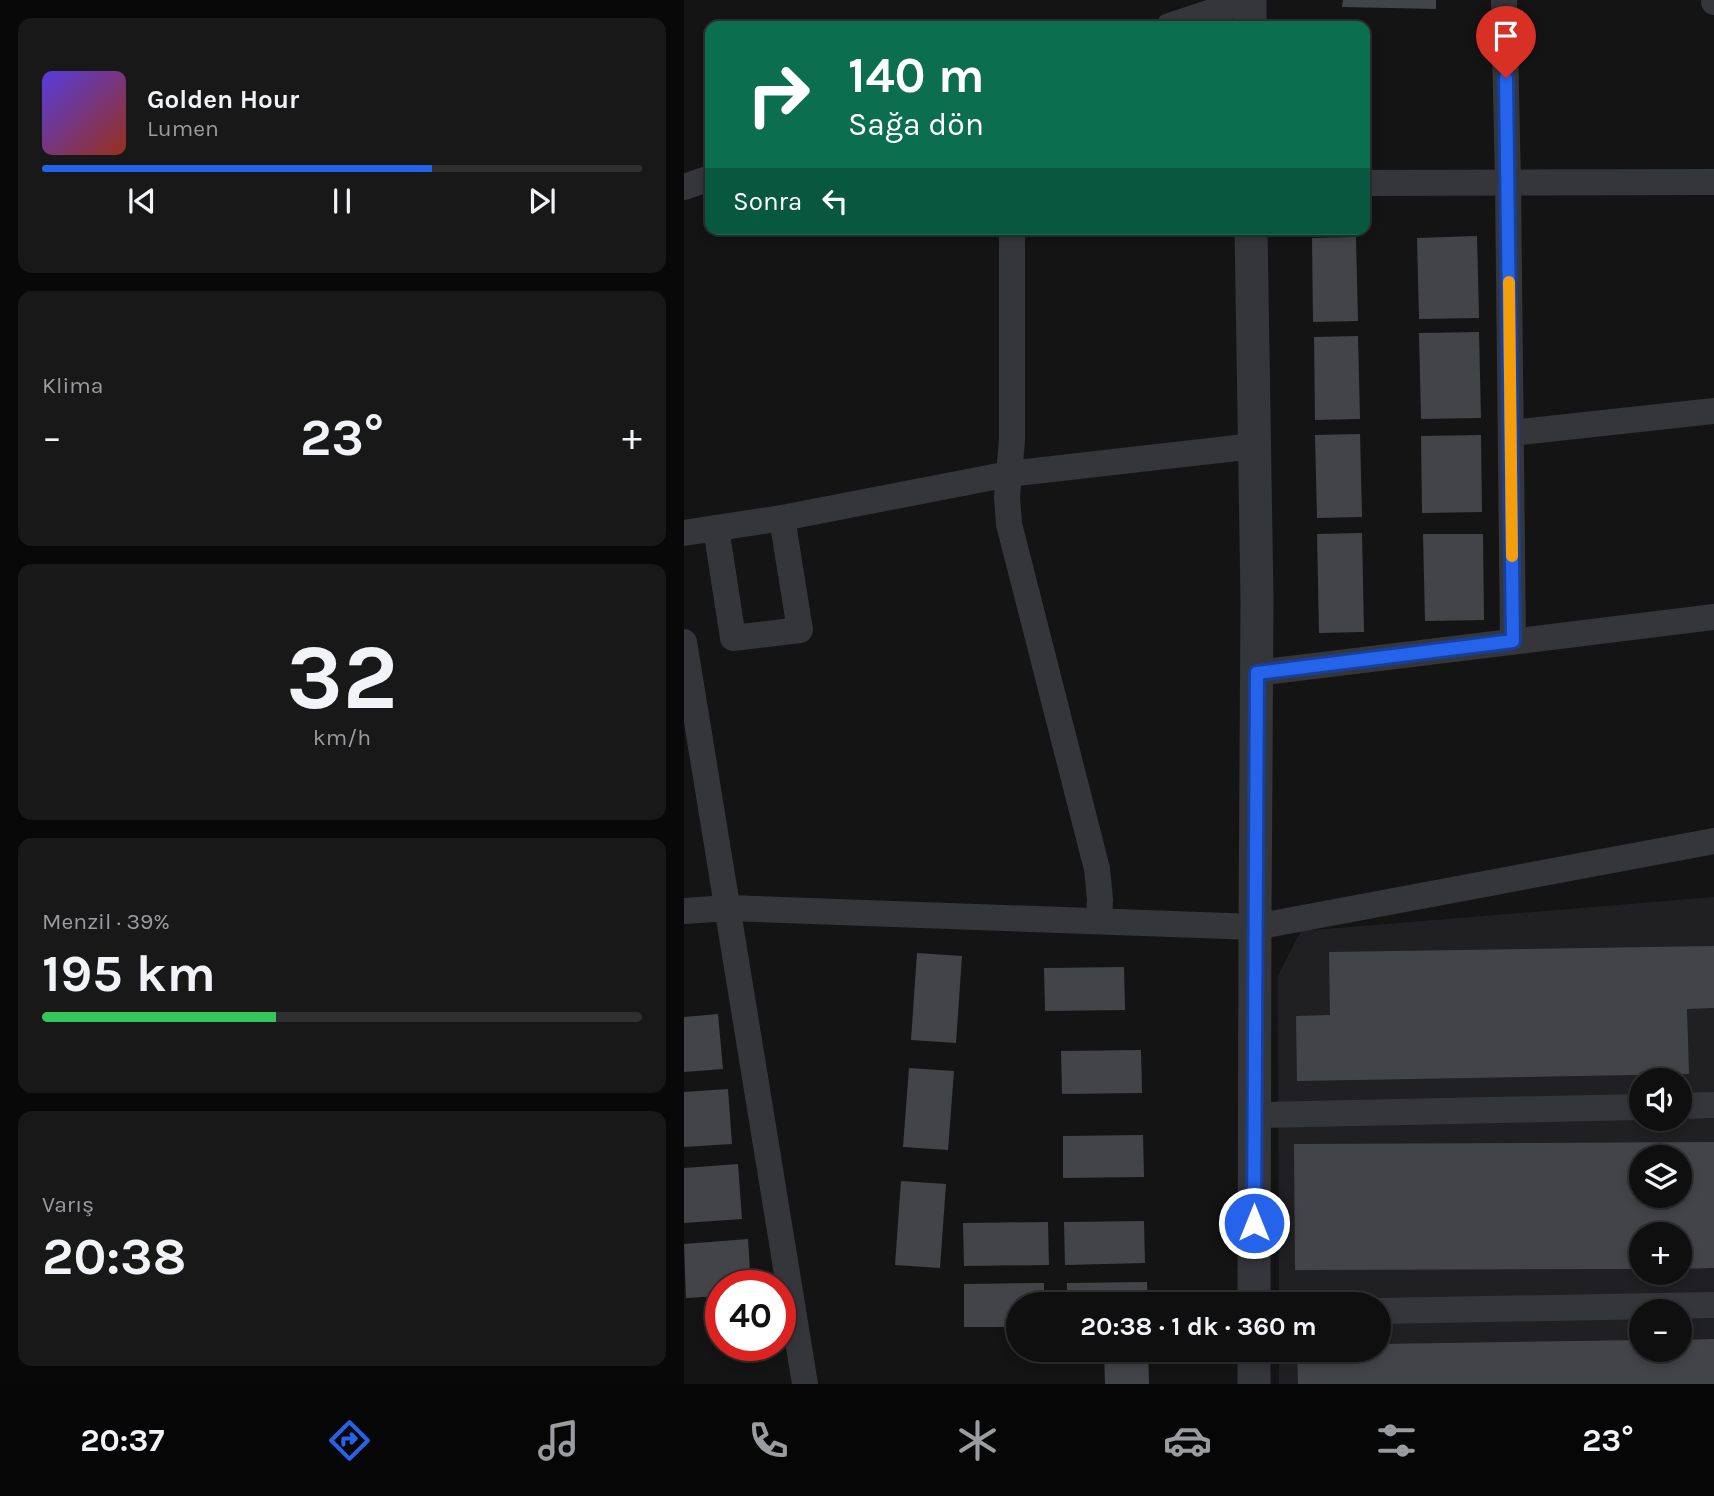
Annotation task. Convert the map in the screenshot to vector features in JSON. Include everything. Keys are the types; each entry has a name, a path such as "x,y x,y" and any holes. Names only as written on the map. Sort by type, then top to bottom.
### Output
{"street":[{"path":"1184,21 1249,0 1250,21"},
{"path":"1504,0 1513,641"},
{"path":"684,187 705,180"},
{"path":"1370,183 1714,182"},
{"path":"1012,235 1012,440 1007,497 1009,524 1097,869 1099,921"},
{"path":"1251,235 1257,599 1254,1292"},
{"path":"1511,433 1714,411"},
{"path":"684,533 783,518 1009,474 1254,446"},
{"path":"716,528 734,638 800,630 783,518"},
{"path":"1257,673 1714,617"},
{"path":"684,642 805,1384"},
{"path":"684,911 728,908 1254,927 1714,841"},
{"path":"1692,1106 1714,1105"},
{"path":"1254,1115 1629,1107"},
{"path":"1391,1311 1714,1305"},
{"path":"1254,1362 1254,1384"}],"shaded area":[{"path":"1714,897 1714,1384 1279,1384 1279,1362 1391,1362 1391,1292 1279,1292 1278,975 1301,931"}],"building":[{"path":"1343,0 1436,0 1436,9 1342,7"},
{"path":"1477,236 1479,318 1419,319 1417,238"},
{"path":"1356,237 1358,321 1313,322 1312,238"},
{"path":"1479,332 1481,418 1421,419 1419,333"},
{"path":"1358,336 1360,419 1315,420 1314,337"},
{"path":"1360,434 1362,517 1317,518 1315,435"},
{"path":"1481,435 1482,512 1422,513 1421,436"},
{"path":"1362,533 1364,632 1319,633 1317,534"},
{"path":"1423,534 1483,534 1484,620 1425,621"},
{"path":"1714,946 1714,1008 1687,1009 1689,1068 1629,1068 1629,1075 1297,1081 1296,1016 1330,1015 1329,952"},
{"path":"917,953 962,956 956,1043 911,1040"},
{"path":"1124,967 1125,1010 1045,1011 1044,968"},
{"path":"718,1014 723,1069 684,1072 684,1017"},
{"path":"1141,1050 1142,1093 1062,1094 1061,1051"},
{"path":"909,1068 954,1071 948,1150 903,1147"},
{"path":"728,1089 732,1144 684,1147 684,1092"},
{"path":"1143,1135 1144,1177 1063,1178 1063,1136"},
{"path":"1714,1142 1714,1268 1692,1269 1692,1222 1629,1222 1629,1269 1295,1270 1294,1144"},
{"path":"738,1164 742,1219 684,1223 684,1168"},
{"path":"901,1181 946,1184 940,1268 895,1265"},
{"path":"1144,1221 1145,1263 1065,1265 1064,1222"},
{"path":"1048,1222 1049,1265 964,1266 963,1223"},
{"path":"748,1239 750,1270 705,1270 705,1297 686,1298 684,1244"},
{"path":"1147,1282 1147,1292 1067,1292 1067,1283"},
{"path":"1044,1283 1044,1292 1006,1292 1006,1327 964,1327 964,1284"},
{"path":"1714,1339 1714,1384 1298,1384 1297,1362 1391,1362 1391,1344 1629,1340 1629,1362 1692,1362 1692,1340"},
{"path":"1104,1362 1148,1362 1149,1384 1105,1384"}],"slow traffic":[{"path":"1509,282 1512,556"}],"route":[{"path":"1254,1223 1257,673 1513,641 1506,78"}]}
